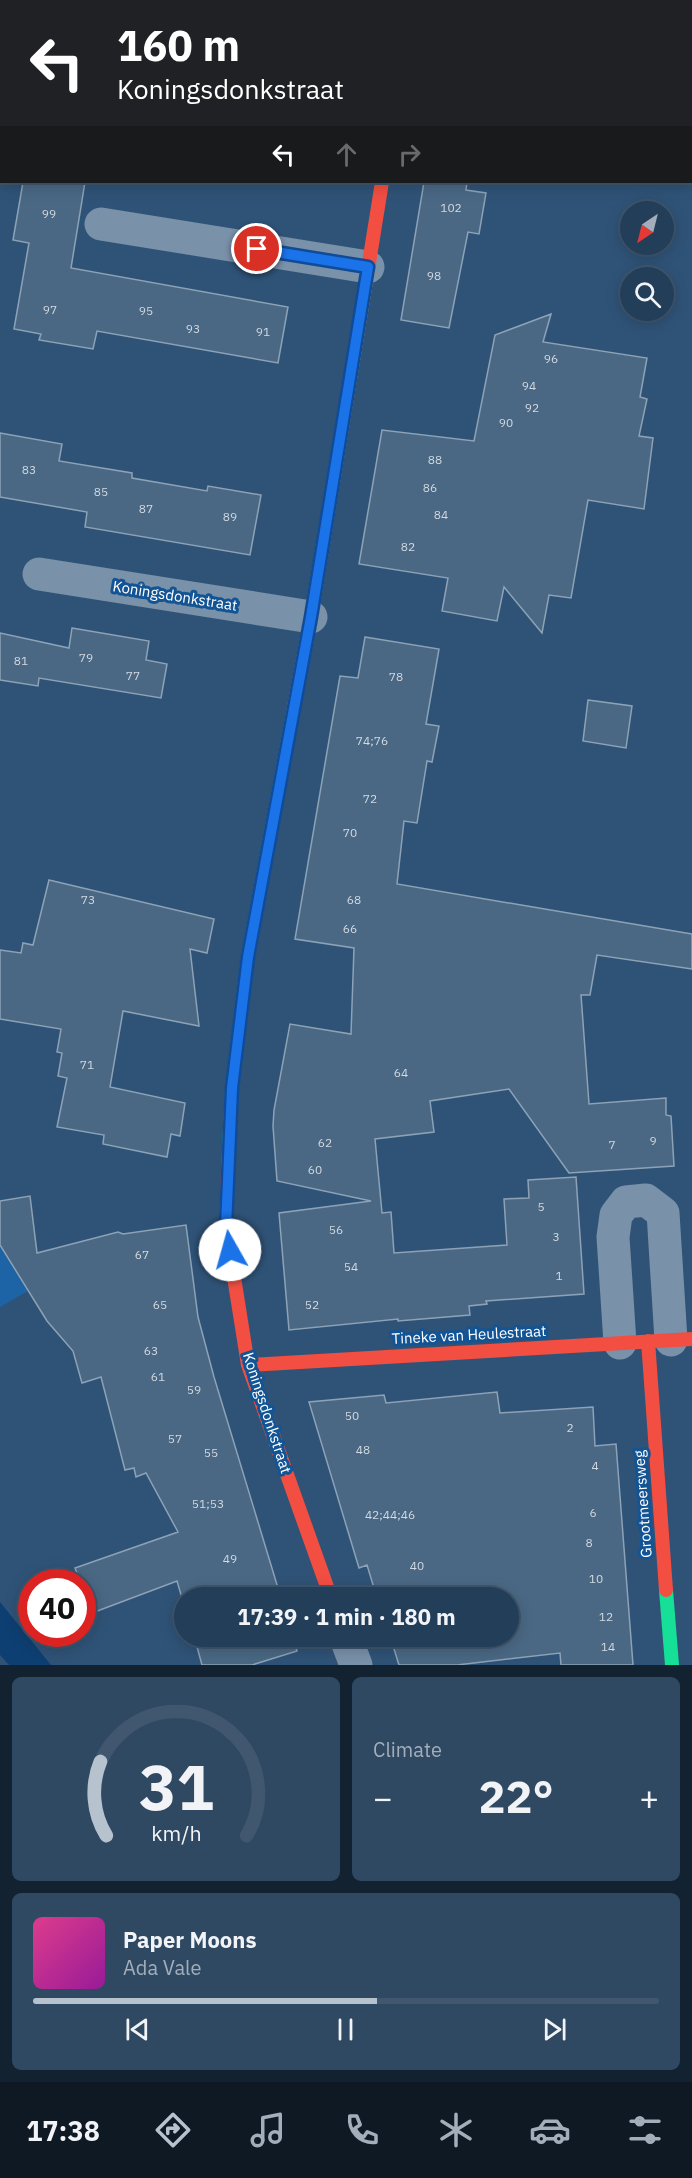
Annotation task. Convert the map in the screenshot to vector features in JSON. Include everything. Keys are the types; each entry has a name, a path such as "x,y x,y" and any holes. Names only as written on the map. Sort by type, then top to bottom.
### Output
{"street":[{"name":"Koningsdonkstraat","path":"328,1587 248,1365 226,1227 232,1088 248,957 311,617 382,183"},
{"path":"102,224 368,267"},
{"name":"Koningsdonkstraat","path":"39,574 311,617"},
{"name":"Tineke van Heulestraat","path":"248,1365 658,1340"},
{"name":"Grootmeersweg","path":"658,1340 672,1665"},
{"path":"349,1647 356,1665"}],"shaded area":[{"path":"0,1247 28,1291 0,1307"},
{"path":"0,1602 18,1624 18,1647 36,1647 51,1665 9,1665 0,1655"}],"building":[{"path":"23,183 85,183 71,268 288,307 278,363 97,331 93,349 39,340 41,334 14,329 29,243 13,240"},
{"path":"424,183 467,183 466,190 486,193 479,234 468,232 449,328 401,320"},
{"path":"551,314 543,342 647,358 640,397 647,399 639,436 653,438 644,509 588,500 571,598 549,595 542,633 504,587 497,621 442,611 448,578 359,564 382,430 474,441 495,335"},
{"path":"0,433 62,444 59,461 132,473 132,478 207,491 208,486 261,495 250,555 85,527 87,512 0,497"},
{"path":"72,628 149,641 146,660 167,664 161,698 39,678 38,686 0,680 0,633 69,648"},
{"path":"365,637 439,649 426,724 439,726 432,762 427,761 417,823 404,821 397,884 692,934 692,969 597,955 590,995 581,995 589,1104 666,1098 666,1115 671,1116 674,1166 569,1173 509,1089 430,1101 434,1132 375,1139 382,1213 391,1212 394,1253 507,1245 504,1199 529,1198 528,1180 576,1177 584,1294 486,1301 487,1304 469,1306 470,1315 398,1321 398,1319 289,1330 279,1213 371,1201 277,1181 273,1126 290,1024 351,1034 354,948 295,939 340,676 358,678"},
{"path":"588,700 632,706 626,748 583,741"},
{"path":"49,880 214,919 207,953 190,949 199,1026 123,1011 110,1087 185,1103 180,1136 171,1134 167,1157 103,1144 104,1135 57,1127 67,1078 58,1076 62,1053 57,1052 61,1029 0,1019 0,950 21,953 23,943 33,945"},
{"path":"30,1196 37,1253 118,1232 123,1234 186,1225 198,1317 278,1587 179,1587 177,1581 96,1611 96,1569 75,1568 178,1532 146,1473 136,1477 134,1468 125,1470 101,1377 82,1383 73,1351 47,1321 0,1245 0,1201"},
{"path":"497,1392 500,1413 593,1407 595,1446 616,1444 633,1665 561,1665 560,1653 457,1665 399,1665 393,1647 519,1647 519,1587 374,1587 367,1565 359,1568 309,1402 384,1395 386,1403"},
{"path":"197,1647 296,1647 297,1651 252,1665 202,1665"}],"traffic: fast":[{"path":"228,1171 232,1088 248,957 293,713"},
{"path":"666,1590 672,1665"}],"traffic: slow":[{"path":"293,713 368,269"}],"traffic: jam":[{"path":"368,269 382,183"},
{"path":"228,1171 226,1227 248,1365 327,1587"},
{"path":"248,1365 692,1339"},
{"path":"648,1341 666,1590"}],"route":[{"path":"230,1250 226,1227 232,1088 248,957 311,617 368,267 257,249"}]}
